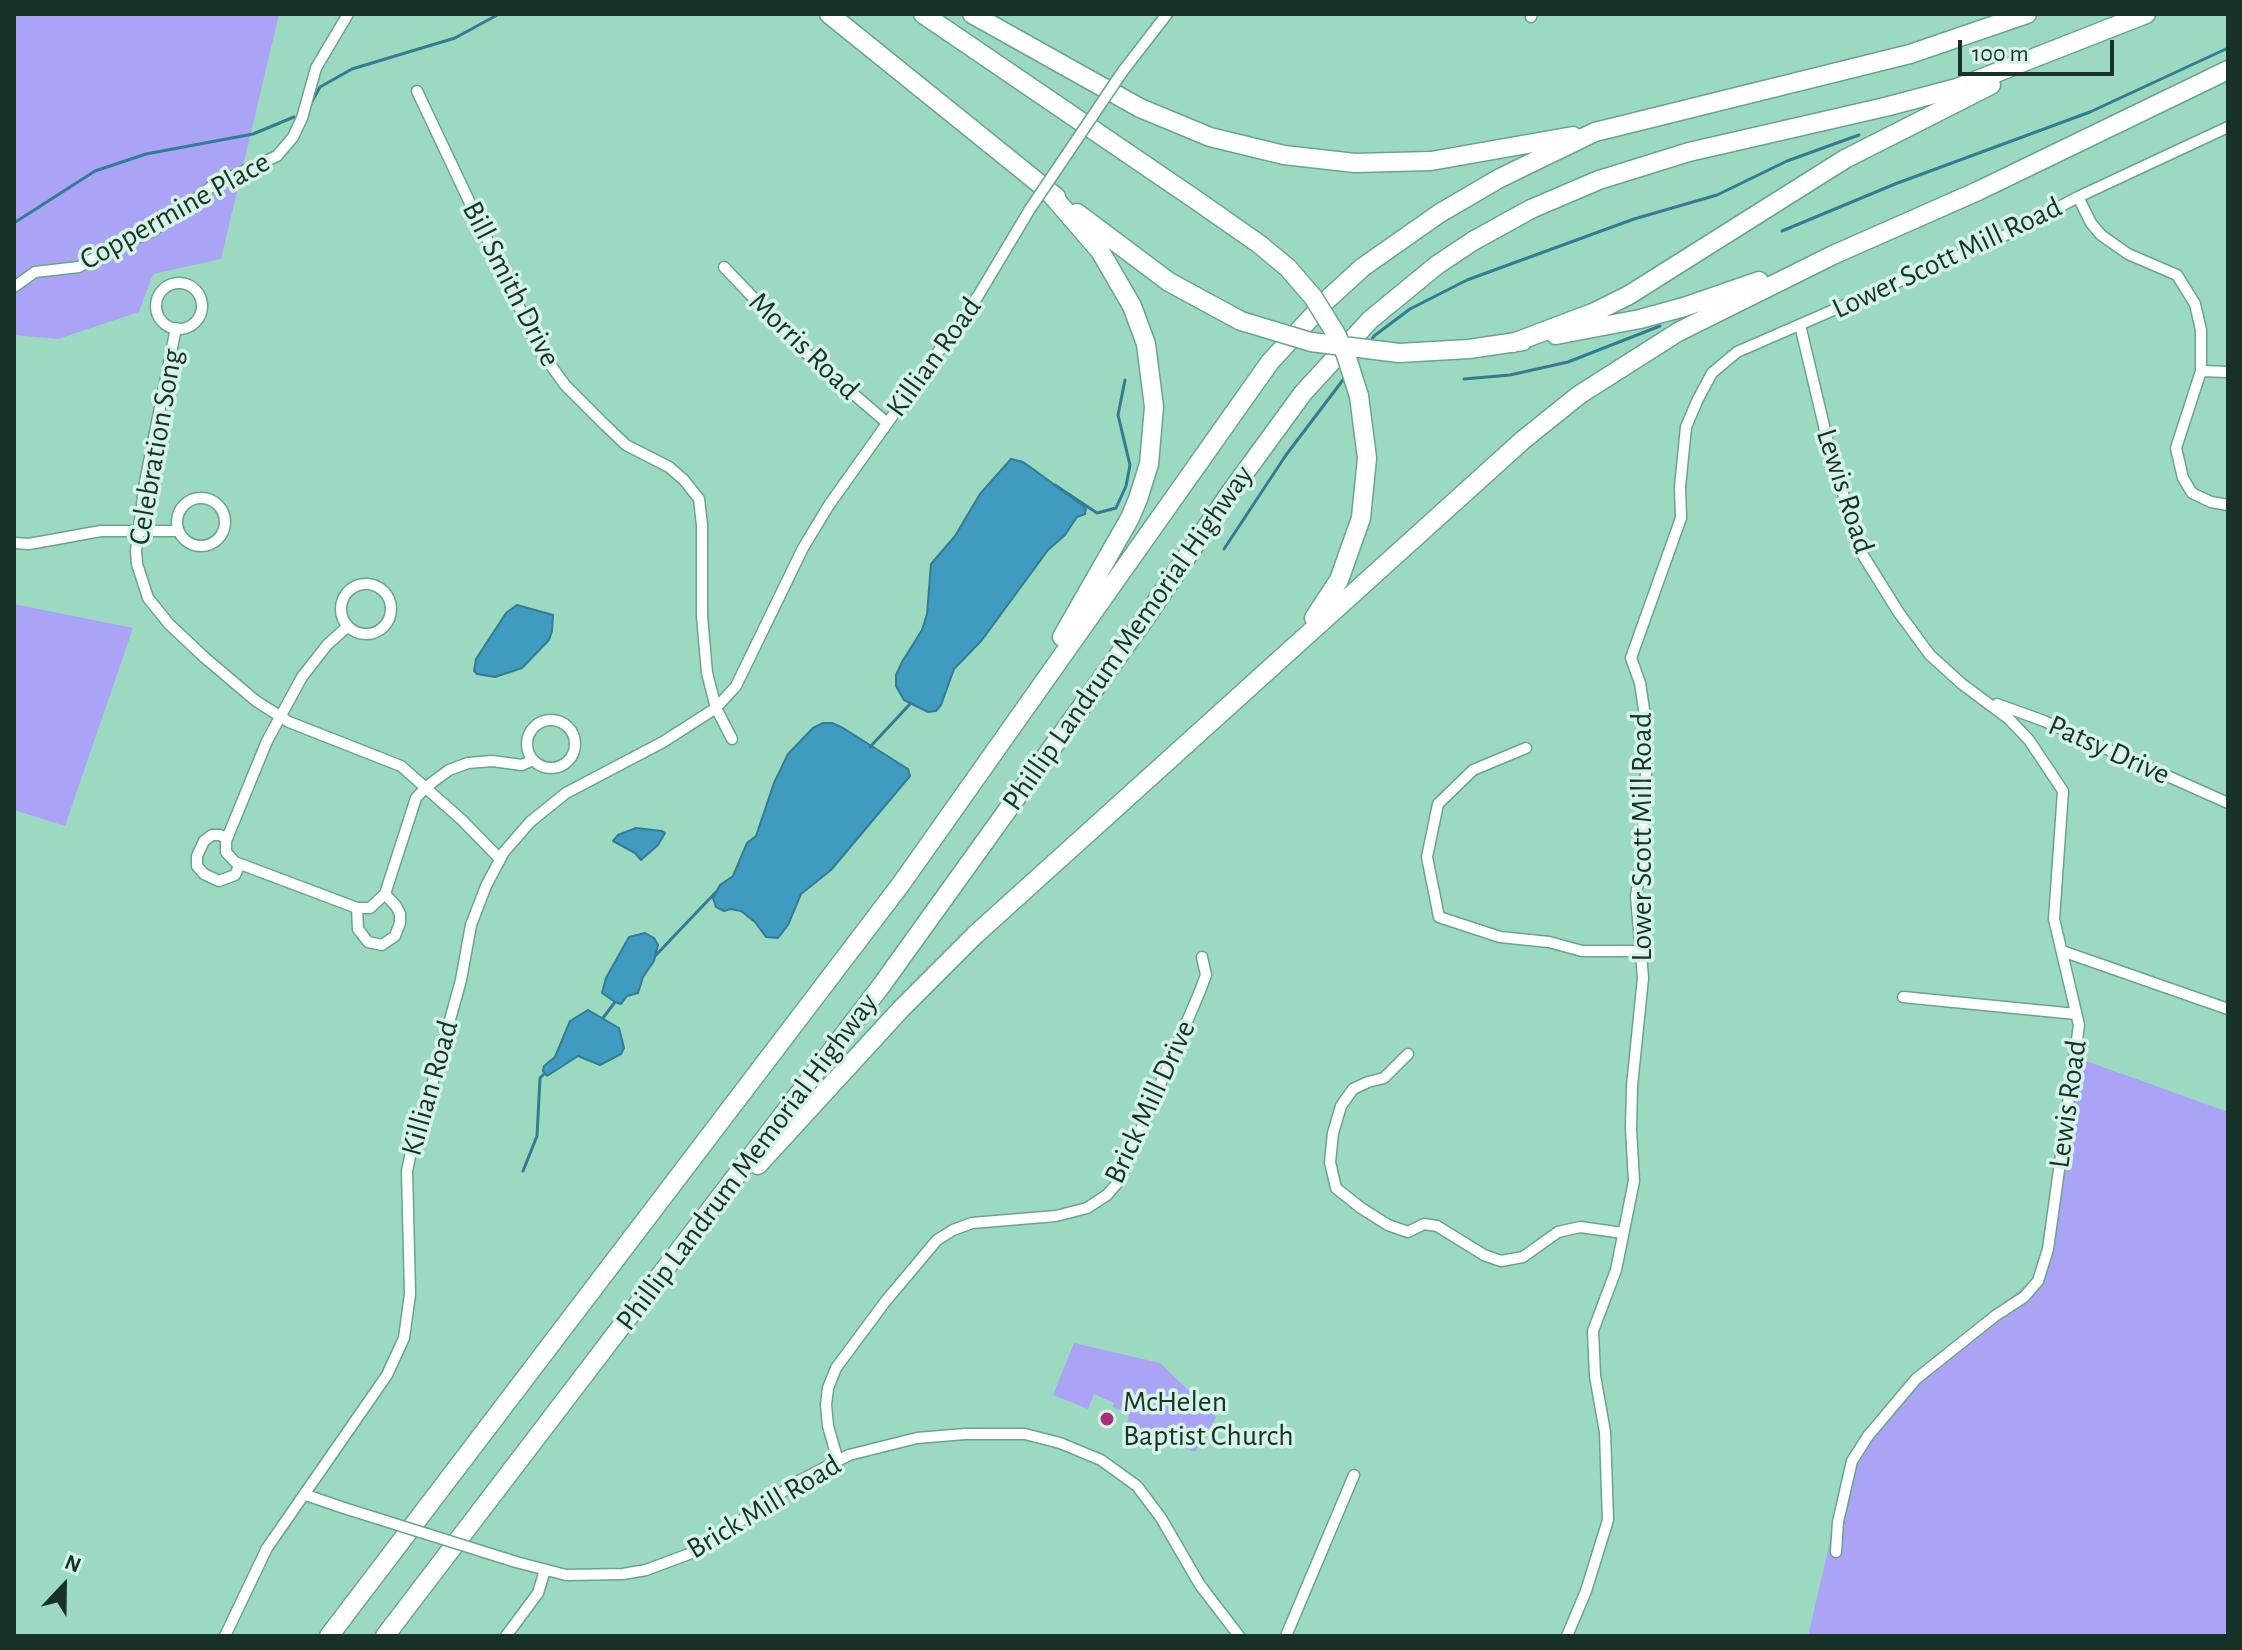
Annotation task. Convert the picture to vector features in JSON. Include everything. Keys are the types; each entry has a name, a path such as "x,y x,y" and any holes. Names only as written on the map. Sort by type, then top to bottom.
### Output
{"highway":[{"path":"829,14 1049,192 1157,274 1241,321 1311,342 1399,353 1513,343 1596,329 1684,307 1833,255"},
{"path":"923,14 1199,202 1288,268 1313,297 1336,334 1359,396 1367,458 1361,518 1339,580 1296,643"},
{"path":"972,14 1140,108 1210,137 1284,155 1355,163 1431,161 1595,132"},
{"name":"Phillip Landrum Memorial Highway","path":"329,1636 901,884 1242,400 1303,324 1363,267 1440,213 1500,178 1595,132 1881,62 2027,14"},
{"name":"Phillip Landrum Memorial Highway","path":"385,1636 688,1241 924,926 1303,393 1337,353 1381,310 1437,265 1473,241 1531,209 1599,180 1689,152 1957,88 2146,14"},
{"path":"1513,343 1595,312 1629,295 1845,159 2080,40"},
{"path":"688,1241 901,1009 975,935 1523,440 1579,395 1678,332 1833,255 1978,191 2228,70"},
{"path":"1009,730 1130,518 1147,473 1154,426 1146,344 1132,306 1100,251 1049,192"}],"street":[{"name":"Coppermine Place","path":"14,287 35,272 79,267 106,251 153,231 215,184 277,156 293,137 302,118 316,68 348,14"},
{"name":"Killian Road","path":"225,1636 267,1548 387,1375 404,1338 410,1294 407,1171 461,980 471,925 500,859 530,822 566,793 663,742 716,708 736,686 803,548 829,505 978,296 1030,209 1123,71 1167,14"},
{"name":"Bill Smith Drive","path":"417,91 539,349 565,385 626,445 669,467 699,499 702,616 707,673 716,708"},
{"name":"Lower Scott Mill Road","path":"1567,1636 1586,1591 1608,1520 1605,1432 1595,1376 1593,1331 1611,1287 1634,1181 1632,1086 1643,978 1636,896 1646,773 1645,716 1640,683 1631,658 1681,518 1680,487 1686,427 1712,373 1737,352 2008,234 2078,197 2228,127"},
{"path":"2078,197 2091,223 2113,246 2165,268 2184,284 2199,316 2201,371 2176,448 2183,478 2192,493 2211,502 2228,505"},
{"name":"Morris Road","path":"724,267 806,353 886,422"},
{"path":"182,283 197,292 202,309 193,324 176,328 161,320 156,303 165,287 182,283"},
{"name":"Lewis Road","path":"1800,325 1830,451 1861,552 1930,655 1962,684 1988,701 2029,740 2063,791 2054,919 2079,1025 2050,1234 2038,1281 2024,1297 1916,1379 1868,1436 1852,1461 1838,1522 1836,1552"},
{"name":"Celebration Song","path":"176,328 145,482 139,533 137,564 148,598 169,624 256,701 316,734 401,766 500,859"},
{"path":"2201,371 2228,372"},
{"path":"207,499 222,510 225,529 213,543 204,547 194,546 186,542 178,531 177,516 189,501 207,499"},
{"path":"14,543 29,544 101,531 178,531"},
{"path":"375,585 387,596 391,611 384,626 370,633 362,633 348,626 341,611 345,595 351,589 375,585"},
{"path":"348,626 327,645 302,677 267,741 227,839 226,852 240,864 357,908 370,908 385,894 416,798 426,787 449,770 468,763 492,761 522,765 533,760 550,768 567,763 575,746 570,728 553,720 535,726 527,742 533,760"},
{"name":"Patsy Drive","path":"1988,701 2044,721 2228,803"},
{"path":"716,708 732,739"},
{"path":"1526,748 1473,770 1438,804 1427,857 1439,917 1500,937 1549,942 1582,951 1640,951"},
{"path":"227,839 212,835 204,841 197,856 197,866 204,874 219,881 235,875 240,864"},
{"path":"357,908 358,929 368,942 382,945 395,936 400,923 396,906 385,894"},
{"path":"2062,951 2228,1009"},
{"name":"Brick Mill Drive","path":"838,1461 828,1426 826,1405 828,1388 836,1368 885,1302 937,1240 972,1223 1056,1216 1087,1208 1107,1195 1119,1181 1206,975 1202,957"},
{"path":"1903,997 2076,1014"},
{"path":"1408,1054 1384,1078 1353,1089 1341,1106 1333,1133 1330,1162 1336,1188 1348,1198 1388,1225 1408,1232 1424,1224 1437,1226 1484,1255 1501,1261 1523,1257 1558,1232 1580,1227 1623,1233"},
{"name":"Brick Mill Road","path":"306,1495 545,1570 566,1575 623,1574 664,1564 697,1551 797,1482 849,1455 917,1438 1025,1434 1060,1443 1101,1460 1137,1486 1161,1518 1200,1585 1239,1636"},
{"path":"1286,1636 1354,1475"},
{"path":"506,1636 538,1593 545,1570"}],"shaded area":[{"path":"14,14 279,14 221,259 153,274 139,312 58,339 14,335"},
{"path":"14,604 133,628 65,826 14,810"},
{"path":"2078,1058 2228,1112 2228,1636 1808,1636 1846,1473 1943,1350 2043,1272"},
{"path":"1074,1343 1160,1363 1216,1417 1195,1452 1127,1423 1129,1413 1094,1394 1088,1409 1053,1395"}],"water":[{"path":"1011,459 1023,462 1086,508 1085,514 1077,517 1065,535 1048,550 982,640 954,669 941,705 936,711 928,712 904,700 896,686 896,675 922,630 927,614 931,564 955,536 980,494"},
{"path":"517,605 553,615 549,640 522,668 495,677 477,674 474,671 476,659 506,613"},
{"path":"823,723 843,728 908,769 910,776 831,870 801,894 788,925 778,938 766,937 755,922 741,911 724,911 716,907 713,898 720,885 733,876 747,843 756,836 774,783 788,754 813,728"},
{"path":"636,828 665,833 658,845 641,860 635,853 613,841 618,835"},
{"path":"645,933 654,938 658,945 654,961 643,977 638,993 627,996 621,1004 615,1002 602,993 606,978 629,937"},
{"path":"588,1010 619,1028 624,1048 621,1054 600,1065 578,1056 547,1076 544,1066 555,1057 570,1021"}],"waterway":[{"path":"309,107 320,87 352,69 455,38 499,14"},
{"path":"1782,231 1895,184 2090,112 2228,48"},
{"path":"14,223 95,171 146,154 253,134 294,117"},
{"path":"1369,344 1374,336 1410,309 1467,280 1634,219 1717,195 1787,161 1859,135"},
{"path":"1464,379 1510,375 1568,362 1660,326"},
{"path":"1224,549 1286,455 1346,376"},
{"path":"1055,485 1097,513 1116,508 1126,486 1130,465 1118,415 1125,380"},
{"path":"870,747 910,704"},
{"path":"656,955 716,892"},
{"path":"603,1018 615,1002"},
{"path":"523,1171 537,1136 540,1078 544,1074"}],"place":[{"name":"McHelen Baptist Church","path":"1107,1419"}]}
